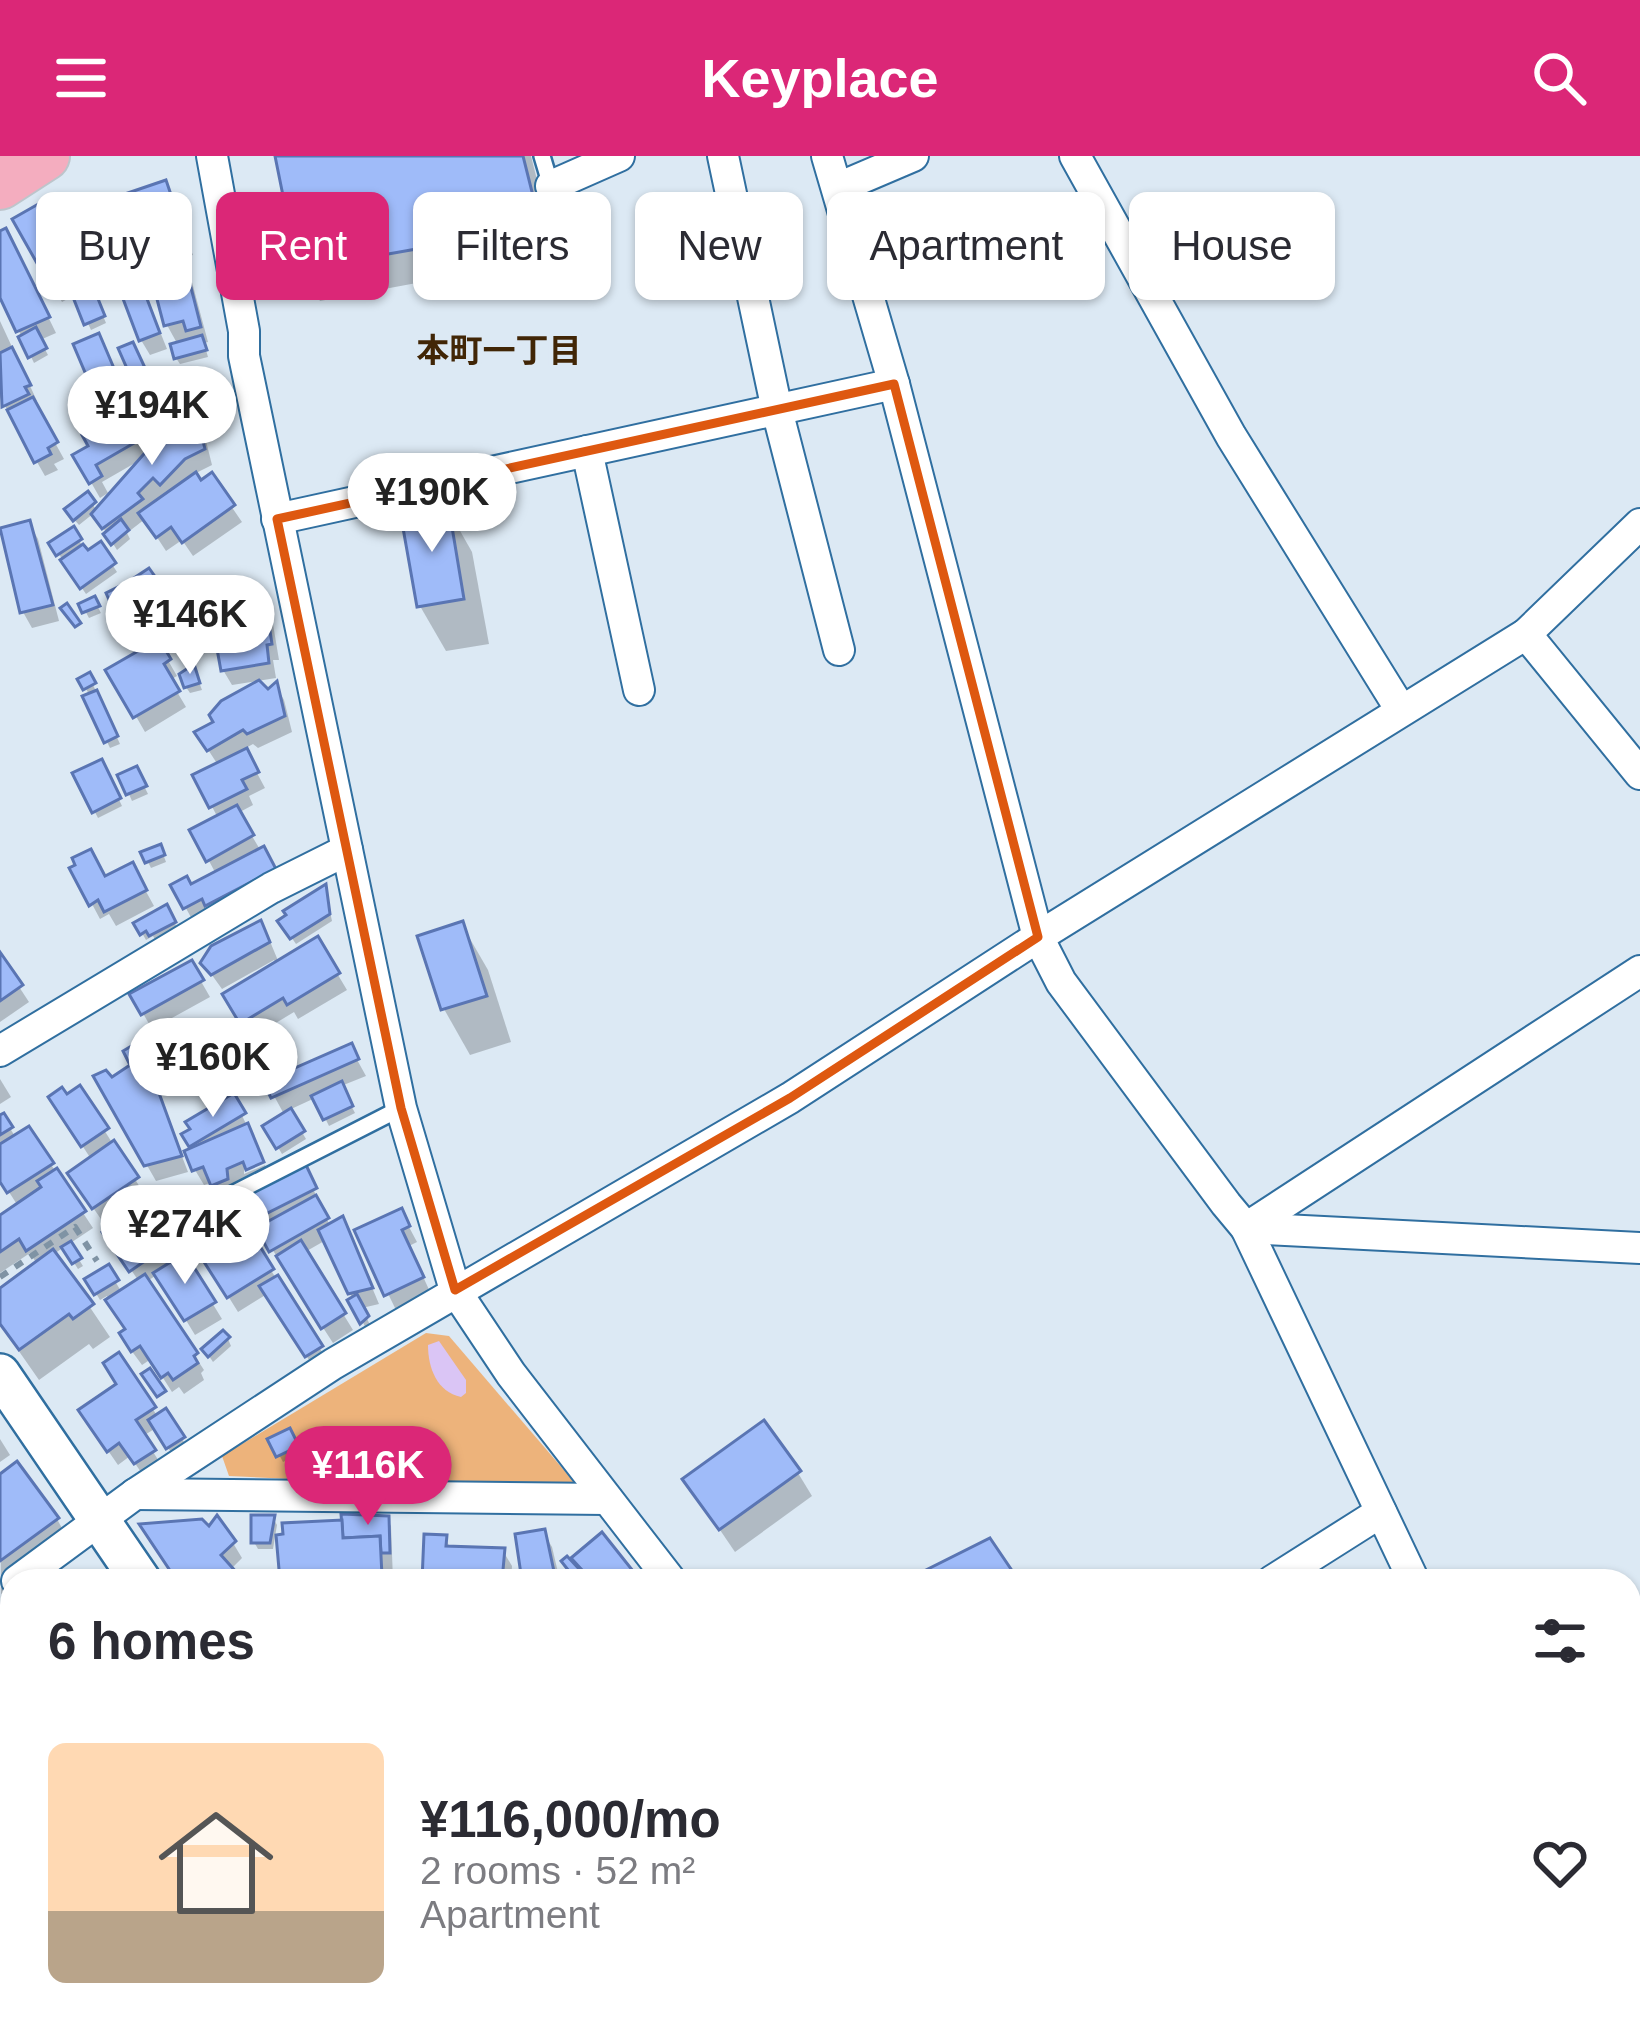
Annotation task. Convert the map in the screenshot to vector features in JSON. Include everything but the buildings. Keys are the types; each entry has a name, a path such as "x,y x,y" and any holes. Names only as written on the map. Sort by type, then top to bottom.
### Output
{"main road":[{"path":"0,185 45,156"}],"street":[{"path":"212,156 244,331 244,356 401,1108 455,1290 511,1374 661,1569"},
{"path":"551,186 619,156"},
{"path":"723,156 777,410 838,650"},
{"path":"827,156 894,384 1038,937 1061,982 1246,1228 1408,1569"},
{"path":"838,188 913,156"},
{"path":"1075,156 1231,436 1401,710"},
{"path":"277,519 894,384"},
{"path":"586,452 639,690"},
{"path":"33,1569 135,1494 455,1290 790,1098 1038,937 1526,634 1640,524"},
{"path":"1526,634 1640,774"},
{"path":"0,1051 271,888 346,850"},
{"path":"1246,1228 1640,971"},
{"path":"1246,1228 1640,1248"},
{"path":"0,1374 133,1569"},
{"path":"135,1494 607,1499"},
{"path":"1292,1569 1381,1512"}],"lane":[{"path":"542,156 551,186"},
{"path":"211,1205 401,1108"}],"path":[{"path":"0,1277 75,1227 97,1261"}],"highlighted area":[{"path":"894,384 1038,937 790,1098 455,1290 401,1108 277,519"}],"shaded area":[{"path":"426,1333 449,1336 575,1483 563,1492 229,1476 222,1456"},
{"path":"439,1341 466,1380 466,1393 461,1397 446,1390 432,1370 428,1345"}],"district":[{"name":"本町一丁目","path":"499,350"}]}
